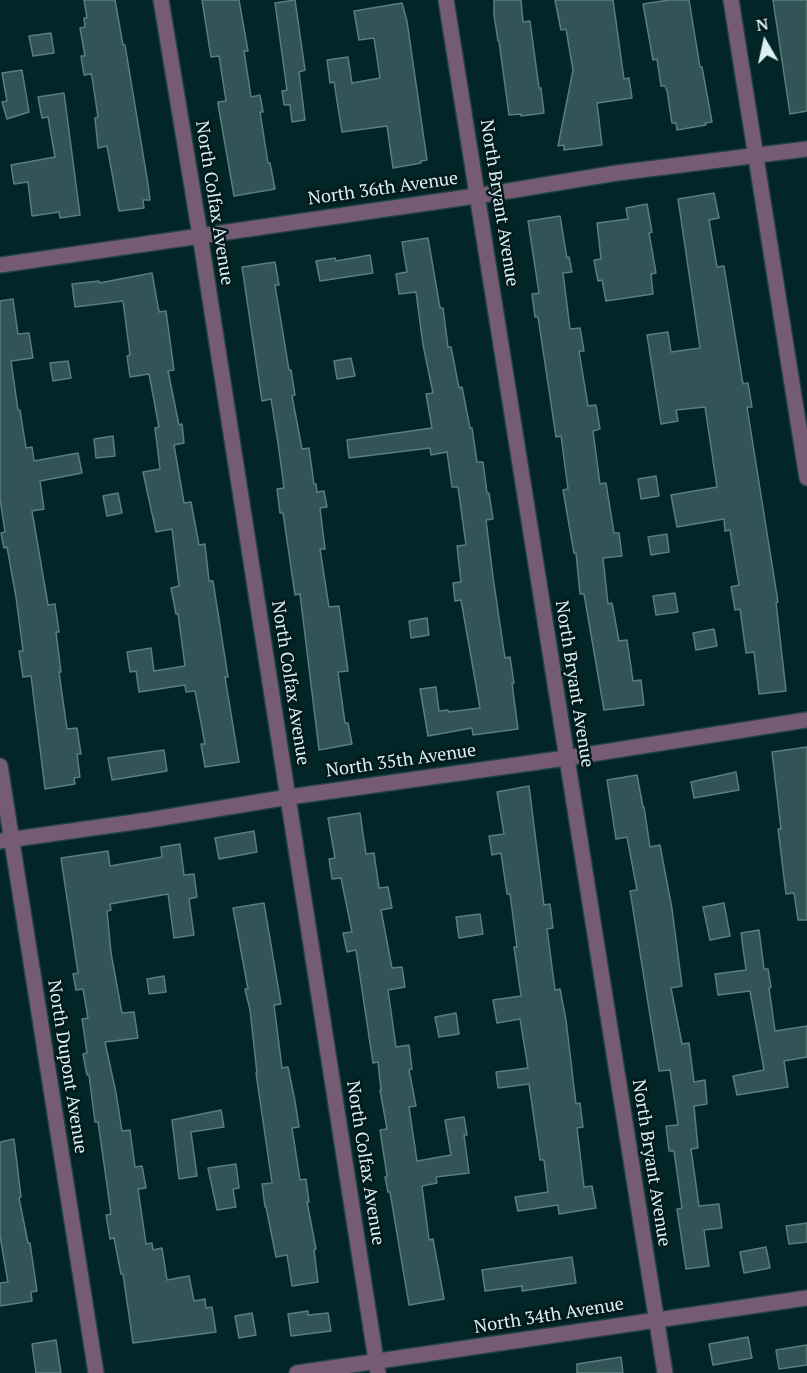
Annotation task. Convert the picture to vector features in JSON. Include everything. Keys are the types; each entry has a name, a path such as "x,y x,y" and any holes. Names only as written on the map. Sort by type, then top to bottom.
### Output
{"street":[{"name":"North Colfax Avenue","path":"161,0 289,797 377,1367"},
{"name":"North Bryant Avenue","path":"446,0 665,1373"},
{"path":"731,0 807,478"},
{"name":"North 36th Avenue","path":"0,266 477,196 617,173 807,149"},
{"name":"North 35th Avenue","path":"6,841 807,720"},
{"name":"North Dupont Avenue","path":"0,766 6,841 96,1373"},
{"name":"North 34th Avenue","path":"297,1373 377,1367 657,1319 807,1298"}],"building":[{"path":"84,0 115,0 123,45 125,45 148,184 150,200 143,200 144,208 119,211 107,146 98,148 95,118 98,117 92,77 91,74 84,75 81,56 85,56 80,28 85,27 84,18 87,18"},
{"path":"202,0 239,0 248,51 244,51 251,97 260,95 263,112 260,112 268,163 270,163 275,189 234,196 218,104 218,102 226,101 219,56 211,57"},
{"path":"295,0 305,70 299,72 305,120 292,122 290,105 284,105 282,91 287,90 275,3"},
{"path":"494,0 521,0 523,22 530,21 544,113 509,115 494,15"},
{"path":"555,0 613,0 624,79 629,78 632,98 597,103 602,145 564,150 564,145 558,146 573,70 566,29 561,30"},
{"path":"689,0 712,122 705,123 706,125 677,130 676,123 672,123 667,91 665,86 661,86 657,59 653,60 643,4"},
{"path":"773,0 807,0 807,111 790,114"},
{"path":"402,3 407,21 427,160 393,168 387,126 342,132 334,82 330,83 327,60 348,57 352,83 380,78 374,38 359,40 354,11"},
{"path":"51,33 54,53 33,56 29,36"},
{"path":"22,70 29,112 7,119 2,102 7,101 2,73"},
{"path":"64,93 80,215 60,218 59,212 32,216 28,182 14,184 11,165 55,157 48,117 42,118 38,97"},
{"path":"714,193 719,218 709,220 717,267 724,266 743,384 748,383 752,407 747,407 778,602 776,602 786,691 759,694 754,652 746,653 740,609 735,610 731,587 739,585 730,530 725,531 724,519 677,527 671,495 717,487 705,407 676,410 678,421 661,424 647,335 668,332 671,352 700,348 678,199"},
{"path":"647,204 656,273 651,274 653,294 606,301 602,280 598,281 594,260 601,259 597,223 628,219 626,208"},
{"path":"560,216 567,258 569,257 572,272 563,273 570,329 580,328 584,351 579,351 588,406 596,405 600,429 593,431 600,484 606,483 614,533 619,533 622,556 603,558 608,604 612,603 619,641 627,640 633,681 641,680 644,705 604,710 584,594 580,594 576,553 574,553 563,490 568,489 561,436 556,437 538,317 535,317 532,294 539,293 528,221"},
{"path":"428,238 440,308 443,308 448,347 451,347 459,388 462,387 477,462 483,462 487,493 489,493 493,519 486,520 493,577 505,658 510,657 518,729 473,735 472,728 428,736 420,689 436,687 439,711 480,708 461,600 455,601 453,583 461,582 457,546 466,545 458,487 452,487 447,452 431,455 430,448 349,458 347,440 432,428 426,394 433,393 423,345 416,292 399,294 396,274 407,272 402,242"},
{"path":"370,255 373,273 320,281 316,261 335,258 336,261"},
{"path":"275,262 279,285 275,285 289,370 291,370 295,395 292,396 302,449 309,448 314,484 316,484 317,492 324,491 327,507 320,508 325,549 320,549 329,607 339,606 348,671 338,672 345,723 348,723 352,744 319,750 300,594 295,595 283,513 280,513 277,489 284,488 271,399 262,401 242,267"},
{"path":"152,273 159,312 166,311 174,370 168,371 179,425 182,424 184,443 174,445 184,503 191,502 199,545 205,544 209,581 213,581 239,762 205,767 201,744 205,744 195,691 186,692 185,685 139,692 136,671 130,672 127,652 151,648 154,671 185,666 178,614 176,614 171,588 179,586 172,529 156,532 143,472 160,469 155,428 159,427 149,374 130,377 127,356 130,355 123,301 75,307 72,284 99,281 99,283"},
{"path":"13,299 18,334 29,333 33,358 11,361 26,448 32,447 34,461 78,453 82,473 40,481 44,509 32,511 48,605 55,604 59,632 56,632 61,672 59,672 67,729 77,728 81,754 77,754 80,777 74,778 75,784 45,789 31,676 23,677 19,651 23,651 16,597 7,547 4,548 1,533 5,532 0,499 0,301"},
{"path":"351,358 355,376 337,379 334,361"},
{"path":"68,361 71,378 53,381 50,363"},
{"path":"113,436 115,456 96,458 94,439"},
{"path":"656,476 659,496 641,499 638,479"},
{"path":"118,493 122,513 107,516 103,496"},
{"path":"667,534 669,552 651,555 648,537"},
{"path":"675,593 678,612 656,615 653,596"},
{"path":"427,618 429,635 411,638 409,621"},
{"path":"714,629 717,646 696,650 693,633"},
{"path":"807,747 807,920 798,920 794,893 786,894 772,752"},
{"path":"164,750 167,771 112,780 108,758"},
{"path":"736,772 739,790 694,798 691,782"},
{"path":"637,775 650,847 660,845 672,909 682,986 671,988 682,1044 689,1043 694,1082 705,1080 707,1104 694,1106 698,1148 691,1149 699,1206 719,1204 722,1228 704,1230 709,1266 686,1269 677,1209 682,1208 674,1151 669,1151 666,1126 678,1125 670,1070 659,1071 630,891 637,890 627,837 616,839 607,780"},
{"path":"529,786 544,905 550,904 553,928 547,929 555,990 560,989 576,1104 580,1103 583,1127 577,1128 584,1187 592,1186 596,1208 559,1214 558,1205 518,1211 515,1197 548,1192 544,1160 540,1160 529,1084 498,1088 496,1072 528,1068 520,1019 497,1023 493,1000 521,996 510,894 507,894 501,853 492,855 489,836 504,834 497,792"},
{"path":"360,813 366,854 374,853 379,888 388,887 392,908 381,910 392,968 402,967 405,987 388,990 396,1047 409,1045 412,1069 409,1070 416,1106 409,1107 417,1161 451,1155 445,1120 464,1117 467,1135 464,1135 469,1173 436,1177 437,1183 422,1186 429,1240 433,1239 444,1299 409,1305 390,1192 388,1192 385,1177 387,1176 380,1130 387,1129 378,1062 373,1063 356,950 347,952 343,933 352,932 341,878 332,879 329,859 335,858 328,818"},
{"path":"254,831 257,852 219,859 215,838"},
{"path":"180,844 184,875 194,874 197,897 189,899 194,935 174,938 168,894 110,904 111,910 107,911 111,953 122,1013 134,1012 138,1038 105,1042 122,1131 130,1130 135,1167 142,1166 146,1188 138,1189 146,1244 152,1243 153,1250 162,1248 167,1280 189,1276 194,1301 205,1299 206,1308 212,1307 216,1332 133,1343 123,1274 121,1274 114,1238 110,1239 106,1215 111,1214 98,1122 95,1122 89,1075 87,1075 83,1054 87,1053 82,1019 88,1018 83,989 76,990 73,974 78,973 61,858 108,851 110,866 162,857 161,847"},
{"path":"264,903 281,1004 274,1005 282,1068 288,1067 295,1101 299,1127 292,1128 300,1180 306,1179 309,1202 307,1202 316,1249 314,1250 318,1282 292,1286 287,1255 276,1257 265,1207 262,1184 272,1183 256,1073 250,1010 245,989 248,989 233,908"},
{"path":"724,903 730,936 710,940 703,907"},
{"path":"480,914 483,934 459,938 456,917"},
{"path":"759,930 764,969 768,969 771,987 769,988 775,1031 807,1026 807,1057 784,1061 788,1087 737,1095 733,1076 764,1070 750,991 718,995 715,974 746,970 741,933"},
{"path":"164,976 166,992 149,994 147,979"},
{"path":"456,1013 459,1034 439,1037 435,1017"},
{"path":"221,1110 224,1127 191,1132 197,1176 179,1179 172,1120"},
{"path":"14,1139 21,1197 19,1198 28,1243 30,1243 37,1291 31,1292 32,1301 0,1306 0,1283 8,1282 0,1236 0,1142"},
{"path":"236,1164 239,1188 233,1189 236,1207 217,1210 208,1168"},
{"path":"807,1223 807,1242 789,1244 786,1226"},
{"path":"766,1247 770,1268 744,1273 740,1252"},
{"path":"572,1257 576,1283 522,1291 522,1286 485,1291 482,1270"},
{"path":"308,1311 308,1315 328,1313 331,1331 291,1336 288,1314"},
{"path":"252,1313 256,1335 239,1338 235,1316"},
{"path":"748,1337 752,1358 713,1365 709,1344"},
{"path":"56,1340 61,1373 36,1373 32,1344"},
{"path":"807,1345 807,1365 779,1369 776,1350"},
{"path":"621,1357 623,1373 577,1373 577,1364"}]}
